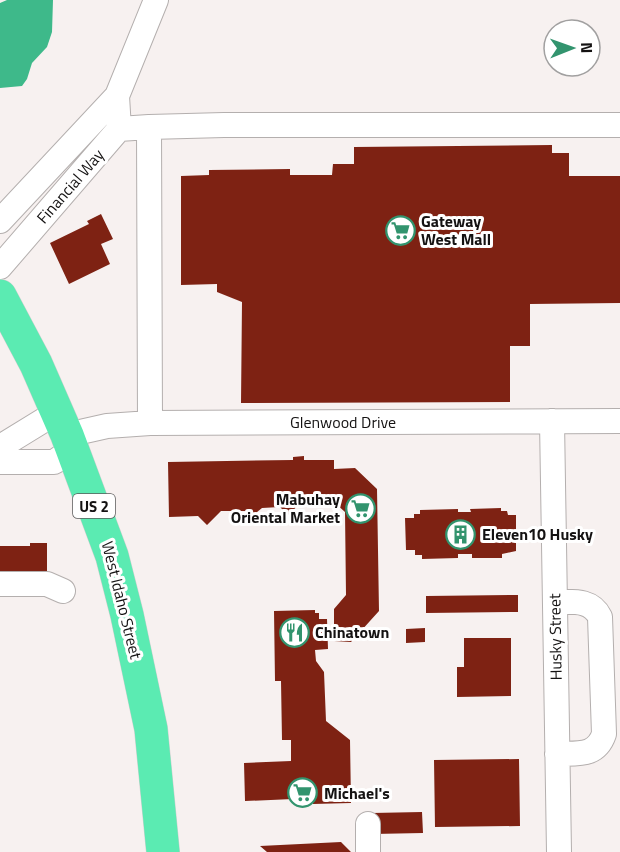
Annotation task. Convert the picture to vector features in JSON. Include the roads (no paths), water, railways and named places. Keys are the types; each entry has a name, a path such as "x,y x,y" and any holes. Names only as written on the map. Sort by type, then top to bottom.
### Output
{"highway":[{"name":"West Idaho Street","path":"0,296 36,364 66,432 104,532 127,615 151,729 163,852"}],"street":[{"name":"Financial Way","path":"0,221 117,96 156,0"},
{"name":"Financial Way","path":"0,267 119,129 117,96"},
{"path":"119,129 224,125 620,125"},
{"path":"149,128 150,423"},
{"name":"Glenwood Drive","path":"66,432 150,423 620,421"},
{"name":"Husky Street","path":"552,422 559,852"},
{"path":"0,447 66,432"},
{"path":"0,462 54,462 66,432"},
{"path":"0,584 47,584 63,591"},
{"path":"555,602 583,603 596,610 600,617 604,734 601,743 587,752 557,754"},
{"path":"368,824 368,852"}],"place":[{"name":"Gateway West Mall","path":"400,230"},
{"name":"Mabuhay Oriental Market","path":"361,508"},
{"name":"Eleven10 Husky","path":"461,534"},
{"name":"Chinatown","path":"294,632"},
{"name":"Michael's","path":"303,793"}]}
